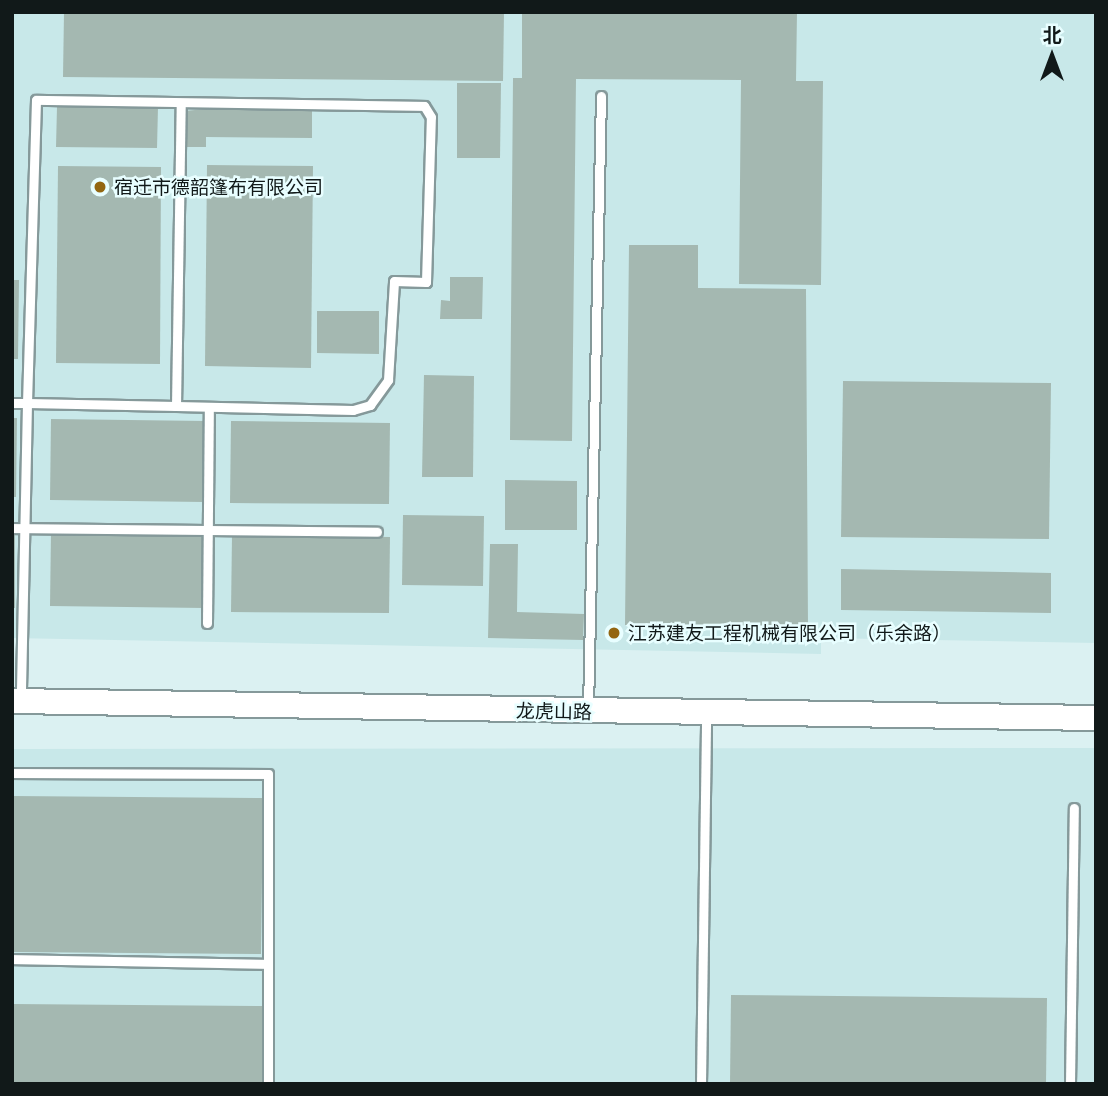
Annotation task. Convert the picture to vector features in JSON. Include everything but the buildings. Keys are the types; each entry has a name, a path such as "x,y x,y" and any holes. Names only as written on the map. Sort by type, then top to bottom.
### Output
{"street":[{"name":"龙虎山路","path":"17,701 1096,718"}],"lane":[{"path":"588,711 601,96"},
{"path":"12,403 27,403 176,406 353,410 379,396 388,380 394,281 425,282 431,117 424,106 36,100 27,403 25,528 17,701"},
{"path":"176,406 181,103"},
{"path":"207,623 209,407"},
{"path":"12,528 377,532"},
{"path":"701,1084 706,713"},
{"path":"12,773 268,774 268,1084"},
{"path":"1070,1084 1074,808"},
{"path":"12,959 268,964"}],"shaded area":[{"path":"12,12 1096,12 1096,643 821,638 821,654 12,638"},
{"path":"1096,748 1096,1084 12,1084 12,749"}],"place":[{"name":"宿迁市德韶篷布有限公司","path":"100,187"},
{"name":"江苏建友工程机械有限公司（乐余路）","path":"614,633"}]}
